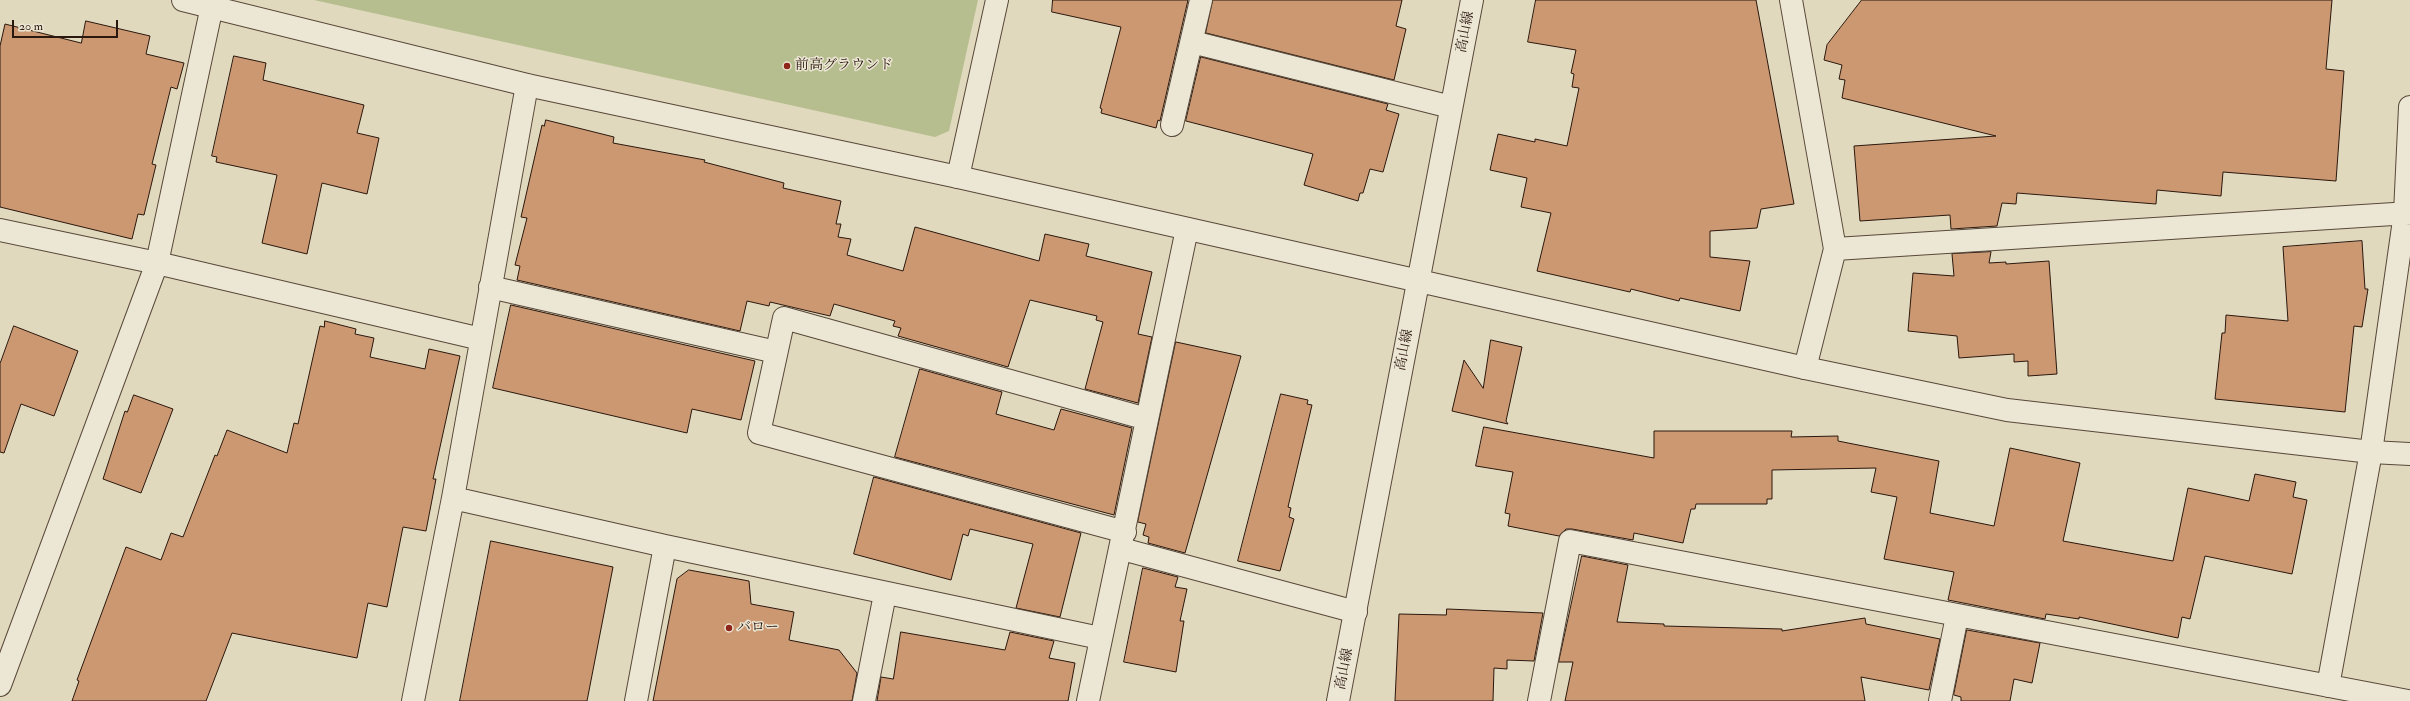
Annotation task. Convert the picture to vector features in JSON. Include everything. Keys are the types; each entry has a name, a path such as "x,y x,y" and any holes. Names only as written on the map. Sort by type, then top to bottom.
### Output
{"street":[{"path":"183,0 213,3 527,85 958,177 1418,282 1805,368 2006,410 2371,452 2410,454"},
{"path":"958,177 997,0"},
{"path":"1172,125 1201,0"},
{"name":"高山線","path":"1338,701 1472,0"},
{"path":"1791,0 1835,249 1805,368"},
{"path":"0,685 157,263 213,3"},
{"path":"1192,42 1451,107"},
{"path":"413,701 454,498 490,287 527,85"},
{"path":"2328,686 2371,452 2408,213 2410,106"},
{"path":"1835,249 2408,213"},
{"path":"1088,701 1100,638 1123,541 1187,229"},
{"path":"0,230 157,263 481,339"},
{"path":"490,287 776,352"},
{"path":"1147,419 784,318 759,433 1356,612"},
{"path":"454,498 885,594 1100,638"},
{"path":"1538,701 1570,541 2408,701"},
{"path":"636,701 665,546"},
{"path":"864,701 885,594"},
{"path":"1940,701 1957,616"}],"green space":[{"name":"前高グラウンド","path":"314,0 978,0 949,131 935,137"}],"building":[{"path":"1053,0 1188,0 1160,121 1158,120 1156,128 1101,113 1102,109 1100,108 1121,27 1052,12"},
{"path":"1213,0 1402,0 1396,26 1406,29 1394,80 1206,33"},
{"path":"1536,0 1756,0 1794,204 1761,209 1757,228 1710,231 1710,257 1750,261 1740,311 1680,298 1679,301 1631,289 1630,292 1537,271 1551,213 1521,207 1527,178 1490,170 1498,134 1535,142 1535,139 1567,146 1579,88 1572,87 1574,74 1571,73 1576,50 1528,42"},
{"path":"1862,0 2332,0 2326,69 2344,71 2336,181 2223,172 2221,196 2157,190 2156,204 2017,193 2016,204 2002,203 1997,226 1951,229 1950,215 1860,221 1854,146 1996,136 1842,98 1845,80 1839,79 1842,65 1824,60 1827,45"},
{"path":"86,21 150,36 146,54 184,63 177,89 171,87 152,164 156,165 144,215 138,214 132,239 0,207 0,46 5,24 81,43"},
{"path":"234,56 266,63 263,80 364,105 357,133 379,138 367,194 322,183 307,254 262,243 277,175 216,162 217,157 212,156"},
{"path":"1201,57 1388,104 1386,110 1399,114 1383,172 1370,169 1363,193 1360,193 1358,201 1304,185 1313,154 1186,121"},
{"path":"546,120 614,137 613,143 705,160 704,162 784,183 783,188 841,201 836,224 841,224 838,237 851,239 847,255 903,271 915,227 1039,261 1045,234 1089,244 1086,256 1152,272 1138,334 1152,337 1138,403 1085,389 1103,322 1096,320 1097,316 1030,300 1008,367 898,336 901,328 893,326 895,321 834,304 830,316 770,302 769,306 747,301 740,331 517,280 520,266 515,265 527,218 521,217 542,125 544,126"},
{"path":"2362,241 2365,289 2368,289 2362,327 2354,326 2345,412 2215,399 2222,333 2225,333 2226,315 2288,321 2283,247"},
{"path":"1991,252 1989,263 2006,262 2006,264 2049,261 2057,374 2028,376 2028,361 2014,362 2014,354 1959,358 1957,336 1908,331 1913,273 1954,276 1952,254"},
{"path":"511,305 755,361 741,420 692,409 687,433 493,388"},
{"path":"325,321 356,329 355,334 374,338 370,357 425,369 429,349 460,356 433,479 436,479 426,531 403,527 387,607 368,603 357,658 232,633 206,701 72,701 79,681 77,680 126,547 161,560 171,533 183,537 215,455 217,456 227,430 287,453 294,423 298,424 320,326 324,327"},
{"path":"14,326 78,351 54,416 21,404 4,453 0,452 0,364"},
{"path":"1491,340 1522,347 1506,421 1508,424 1452,411 1464,360 1483,388"},
{"path":"1176,342 1241,356 1185,553 1148,543 1149,537 1143,535 1146,524 1138,522"},
{"path":"920,369 1002,392 996,414 1054,430 1061,409 1132,428 1114,515 895,457"},
{"path":"1281,394 1308,400 1307,404 1312,405 1288,507 1291,508 1289,517 1294,519 1280,571 1238,561"},
{"path":"134,395 173,409 141,493 103,479 125,411 127,412"},
{"path":"1484,427 1654,458 1654,431 1792,431 1791,437 1838,436 1838,441 1939,461 1930,513 1994,526 2010,448 2080,463 2063,541 2173,561 2188,488 2249,501 2255,474 2296,482 2293,497 2307,500 2292,574 2205,556 2190,619 2182,617 2178,638 2079,617 2079,619 2046,614 2045,619 1948,600 1954,572 1884,559 1897,497 1871,492 1876,468 1772,470 1772,499 1767,499 1767,504 1696,504 1695,509 1691,509 1683,543 1634,533 1633,540 1572,529 1566,529 1559,536 1508,526 1510,514 1505,513 1513,472 1476,466"},
{"path":"874,477 1081,533 1060,617 1016,608 1033,544 970,529 968,536 963,534 951,580 854,554"},
{"path":"491,541 613,567 587,701 460,701"},
{"path":"1582,556 1628,565 1617,622 1664,624 1664,626 1782,629 1782,631 1865,618 1866,624 1940,639 1929,690 1861,677 1865,701 1565,701 1573,662 1559,662"},
{"path":"1143,568 1178,577 1175,587 1187,589 1180,621 1184,621 1176,672 1124,662"},
{"name":"バロー","path":"689,570 749,581 751,604 794,612 789,640 839,650 857,673 852,701 653,701 677,579"},
{"path":"1447,609 1543,613 1534,661 1507,660 1507,669 1494,668 1493,701 1395,701 1399,614 1446,615"},
{"path":"1967,630 2040,643 2032,683 2014,679 2010,701 1961,701 1961,697 1954,695"},
{"path":"901,632 1005,650 1010,632 1054,641 1049,658 1075,663 1068,701 877,701 881,677 893,679"}],"place":[{"name":"前高グラウンド","path":"787,66"},
{"name":"バロー","path":"729,628"}]}
